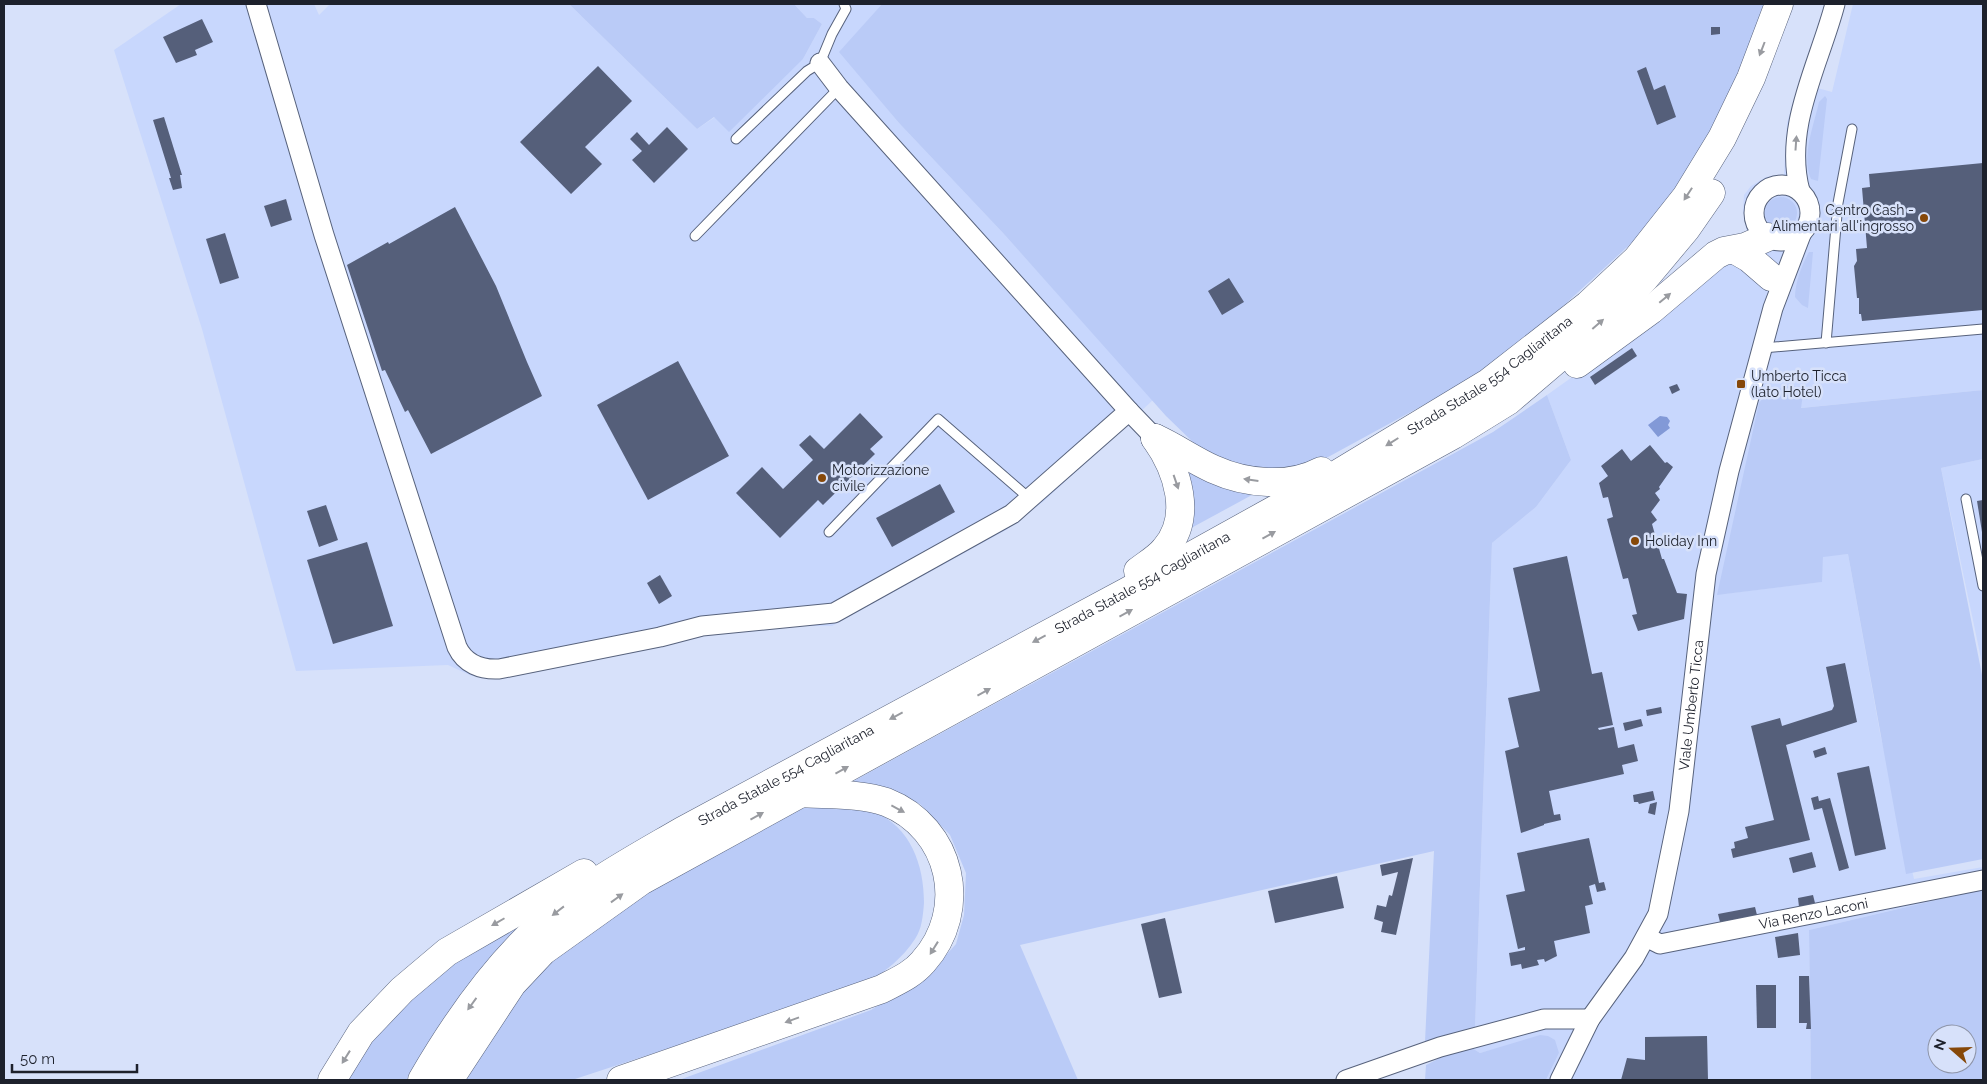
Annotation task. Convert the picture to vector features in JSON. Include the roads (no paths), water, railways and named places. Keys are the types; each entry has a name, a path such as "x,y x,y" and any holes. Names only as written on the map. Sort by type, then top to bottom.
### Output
{"highway":[{"name":"Strada Statale 554 Cagliaritana","path":"422,1080 446,1039 500,965 543,923 612,872 682,831 1348,469 1488,383 1588,305 1637,259 1686,197 1722,138 1751,78 1779,4"},
{"name":"Strada Statale 554 Cagliaritana","path":"449,1080 512,984 543,951 641,881 1453,435 1508,401 1603,320 1645,278 1686,230 1734,153 1764,92 1789,32 1797,4"},
{"path":"1508,401 1554,380 1651,310 1716,255 1768,237"},
{"path":"1735,250 1749,258 1771,277"},
{"path":"1155,438 1226,475 1245,479 1274,482 1308,478 1335,464 1348,469"},
{"path":"1128,590 1132,575 1158,556 1172,541 1181,517 1178,488 1166,456 1155,438"},
{"path":"629,1079 882,988 909,975 933,951 944,930 949,907 950,886 945,864 935,843 924,828 908,814 886,802 868,798 799,793"},
{"path":"332,1080 361,1033 402,990 447,952 628,849 682,831"}],"street":[{"path":"256,4 330,254 457,647 465,660 484,668 499,669 660,637 702,626 834,612 1012,514 1129,411"},
{"path":"1800,191 1796,175 1795,157 1797,129 1804,100 1827,35 1834,4"},
{"path":"820,63 839,88 1155,438"},
{"path":"1782,185 1792,186 1800,191 1806,198 1810,216 1802,232 1795,238 1777,240 1761,232 1756,224 1754,215 1758,198 1765,190 1773,186 1782,185"},
{"name":"Viale Umberto Ticca","path":"1560,1080 1590,1019 1634,958 1658,914 1679,811 1706,574 1729,471 1773,308 1802,232"},
{"name":"Viale Umberto Ticca","path":"1768,237 1767,249 1773,308"},
{"name":"Via Renzo Laconi","path":"1646,937 1660,944 1983,880"},
{"path":"1346,1080 1440,1046 1544,1019 1590,1019"}],"lane":[{"path":"736,138 807,71 820,63 832,34 846,8 844,4"},
{"path":"695,236 839,88"},
{"path":"1826,343 1838,203 1852,129"},
{"path":"1763,348 1983,329"},
{"path":"829,532 938,419 1030,499"},
{"path":"1966,499 1983,586"}],"place":[{"name":"Centro Cash - Alimentari all'ingrosso","path":"1924,218"},
{"name":"Umberto Ticca (lato Hotel)","path":"1741,384"},
{"name":"Motorizzazione civile","path":"822,478"},
{"name":"Holiday Inn","path":"1635,541"}]}
